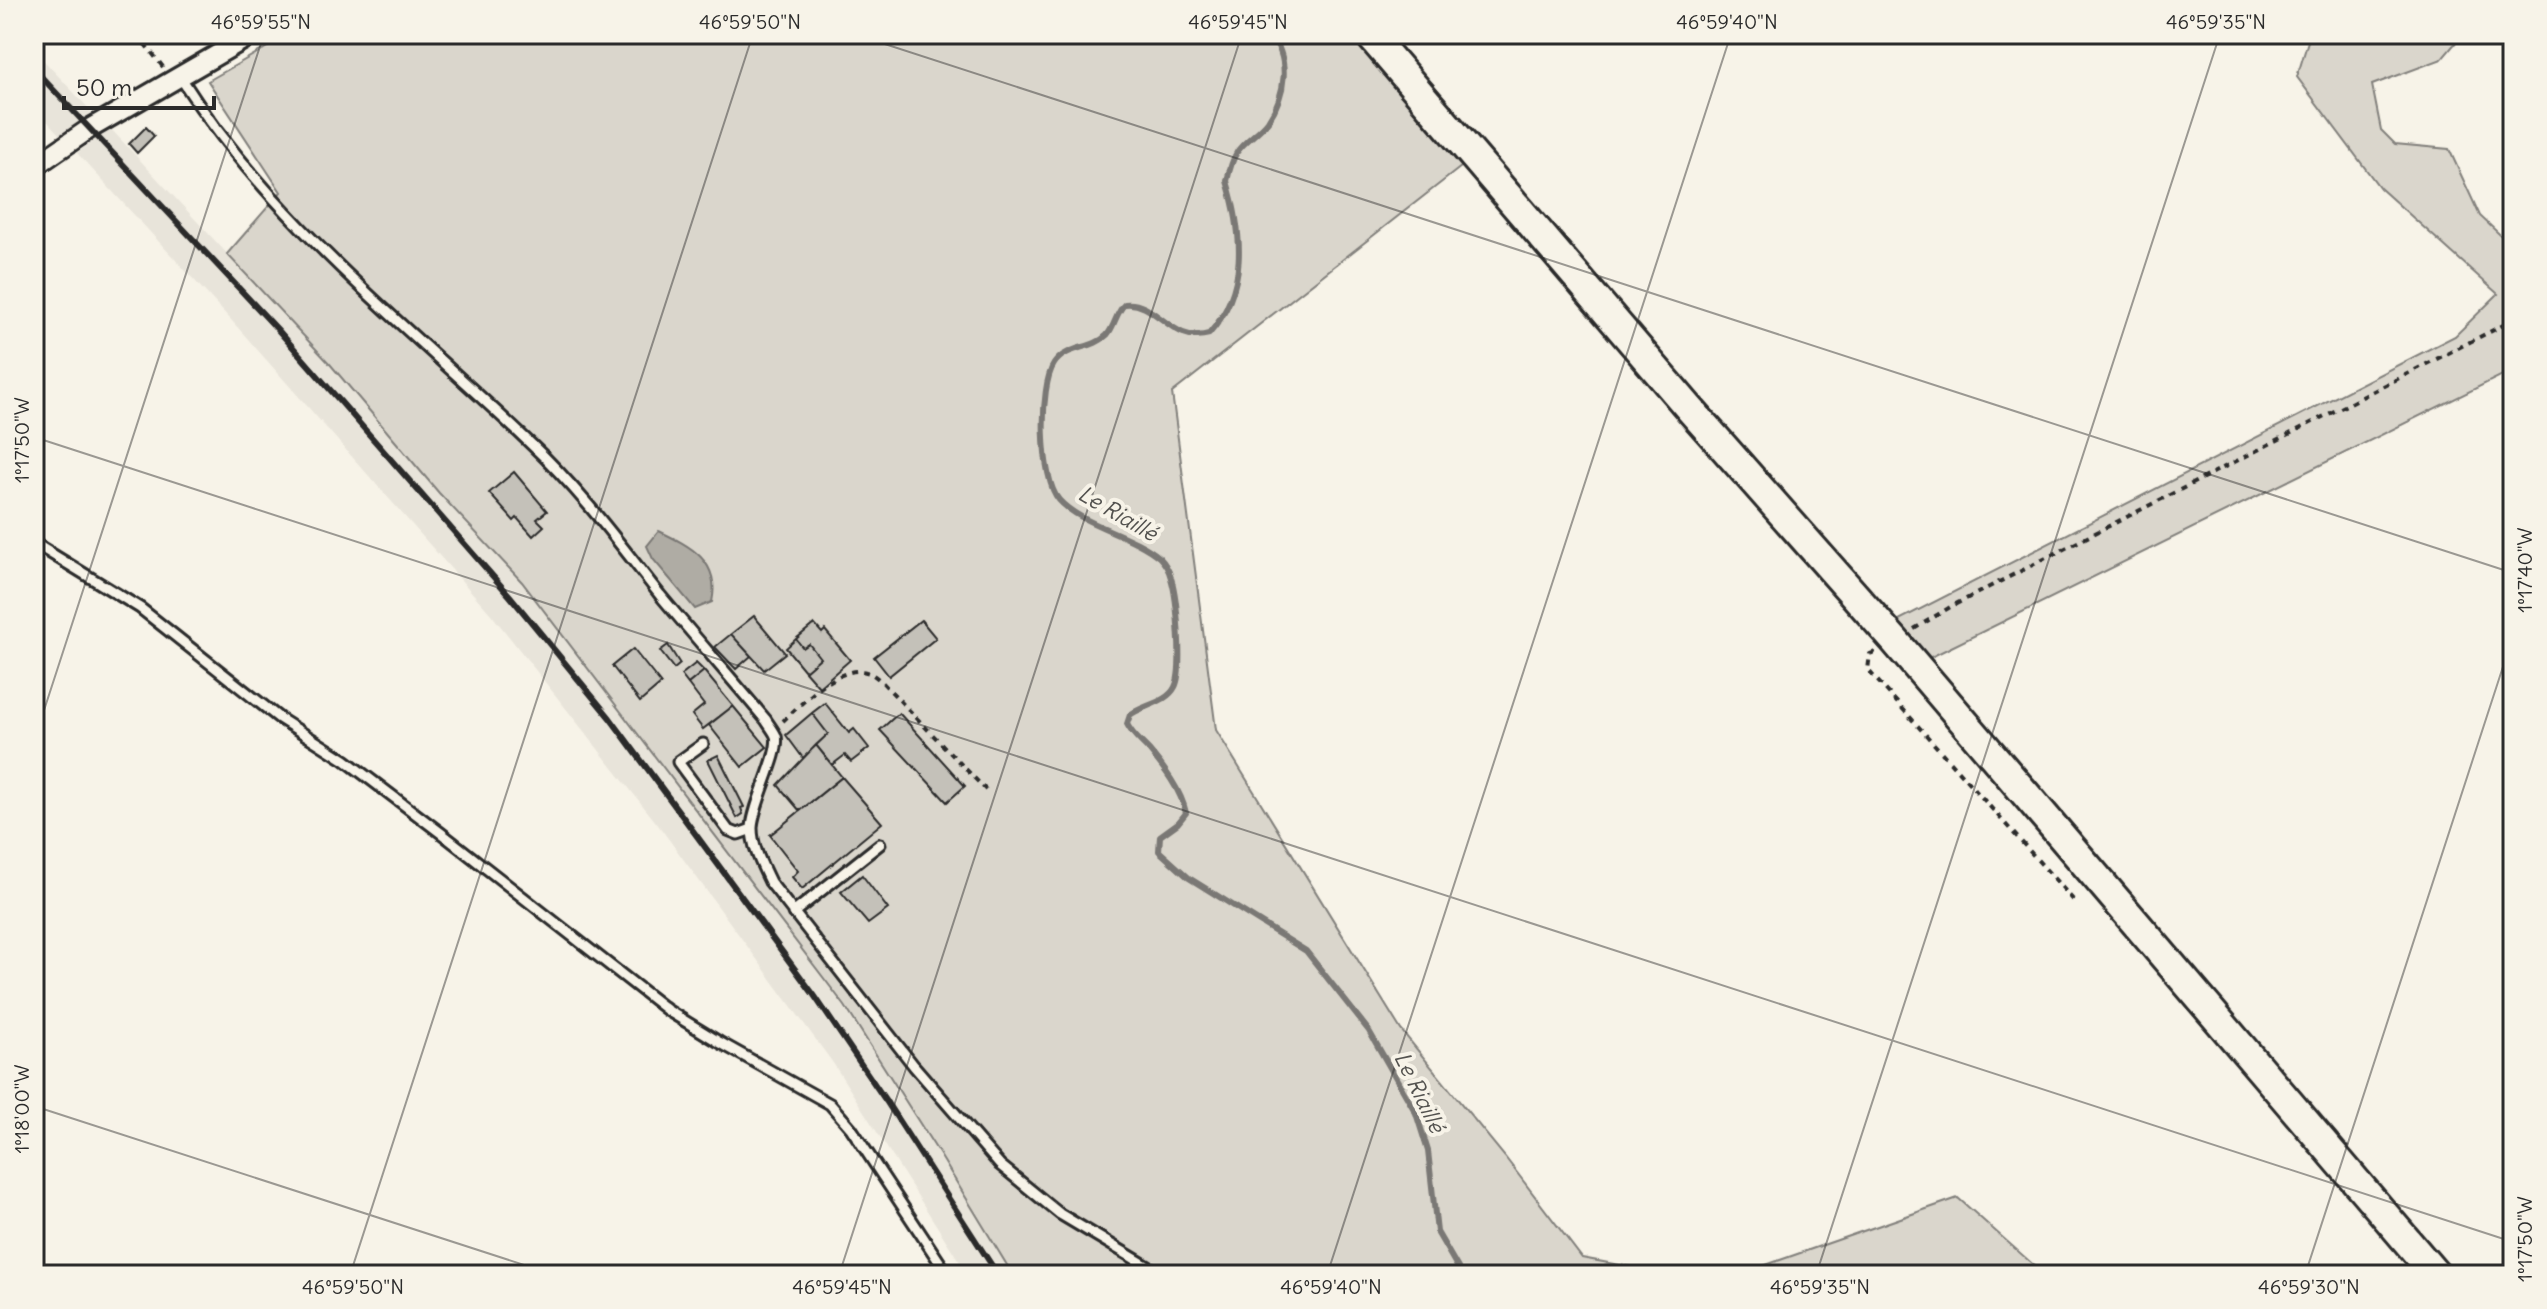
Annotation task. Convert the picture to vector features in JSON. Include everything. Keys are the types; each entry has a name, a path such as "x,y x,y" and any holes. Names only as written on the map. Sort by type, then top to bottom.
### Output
{"main road":[{"path":"1369,34 1689,408 1895,641 2436,1275"}],"street":[{"path":"34,167 89,129 253,34"}],"lane":[{"path":"178,79 236,154 306,232 358,285 531,444 599,516 772,730 777,738 775,756 757,801 752,829 756,852 770,882 914,1066 1000,1165 1060,1214 1162,1275"},
{"path":"34,543 140,608 279,718 345,760 667,1010 830,1104 851,1128 948,1275"},
{"path":"703,744 678,762 728,830 738,834 752,829"},
{"path":"793,913 880,844"}],"path":[{"path":"137,34 178,79"},
{"path":"2076,903 1868,670 1870,654 1952,606 2513,320"},
{"path":"772,730 838,676 855,670 868,672 882,682 986,790"}],"shaded area":[{"path":"290,34 1365,34 1484,149 1172,393 1216,730 1401,1030 1505,1157 1582,1258 1673,1275 1013,1275 845,1006 522,582 439,493 330,364 227,254 281,192 208,81"},
{"path":"2303,34 2463,34 2442,59 2372,85 2381,130 2395,144 2449,149 2480,216 2513,247 2513,370 1927,659 1893,623 2455,336 2498,294 2380,188 2297,77 2308,41"},
{"path":"34,50 92,112 60,135 34,107"},
{"path":"110,128 330,364 439,493 522,582 845,1006 1013,1275 968,1275 833,1063 659,826 491,614 232,321 77,153"},
{"path":"659,531 692,549 707,565 714,588 712,602 695,609 653,559 647,546"},
{"path":"1958,1198 2045,1275 1737,1275"}],"building":[{"path":"146,127 154,136 137,153 129,144"},
{"path":"514,472 547,511 537,519 544,526 533,536 517,518 514,521 489,493"},
{"path":"754,616 785,653 764,670 731,634"},
{"path":"921,620 936,638 889,676 874,657"},
{"path":"814,624 822,633 825,630 850,660 819,687 805,671 820,658 809,644 803,648 796,639"},
{"path":"731,634 751,656 736,669 715,647"},
{"path":"796,639 803,648 809,644 820,658 805,671 786,648"},
{"path":"668,645 680,664 674,669 660,651"},
{"path":"633,649 661,684 640,702 612,666"},
{"path":"696,663 704,671 688,684 681,675"},
{"path":"704,671 733,706 703,729 692,715 704,705 688,684"},
{"path":"825,703 849,733 854,729 869,748 851,762 845,755 832,765 816,745 828,734 812,713"},
{"path":"733,706 767,747 742,767 709,725"},
{"path":"812,713 828,734 803,758 786,735"},
{"path":"899,713 965,786 947,802 880,730"},
{"path":"816,745 842,777 800,811 778,785"},
{"path":"718,755 744,807 741,808 743,814 737,818 708,760"},
{"path":"842,777 882,823 802,889 792,877 798,871 770,835"},
{"path":"862,875 888,909 868,924 841,892"}],"waterway":[{"name":"Le Riaillé","path":"1270,34 1281,54 1284,77 1274,111 1261,129 1237,152 1227,181 1236,221 1239,261 1231,299 1222,317 1209,334 1196,336 1174,328 1146,309 1125,304 1107,335 1073,350 1054,364 1049,375 1044,411 1045,454 1048,473 1059,500 1080,516 1148,549 1161,559 1170,575 1179,633 1178,678 1171,692 1130,715 1127,724 1171,780 1186,813 1160,836 1159,851 1189,878 1306,951 1369,1031 1416,1113 1428,1151 1437,1232 1462,1275"}],"railway":[{"path":"34,69 278,330 510,596 610,718 814,995 998,1275"}]}
